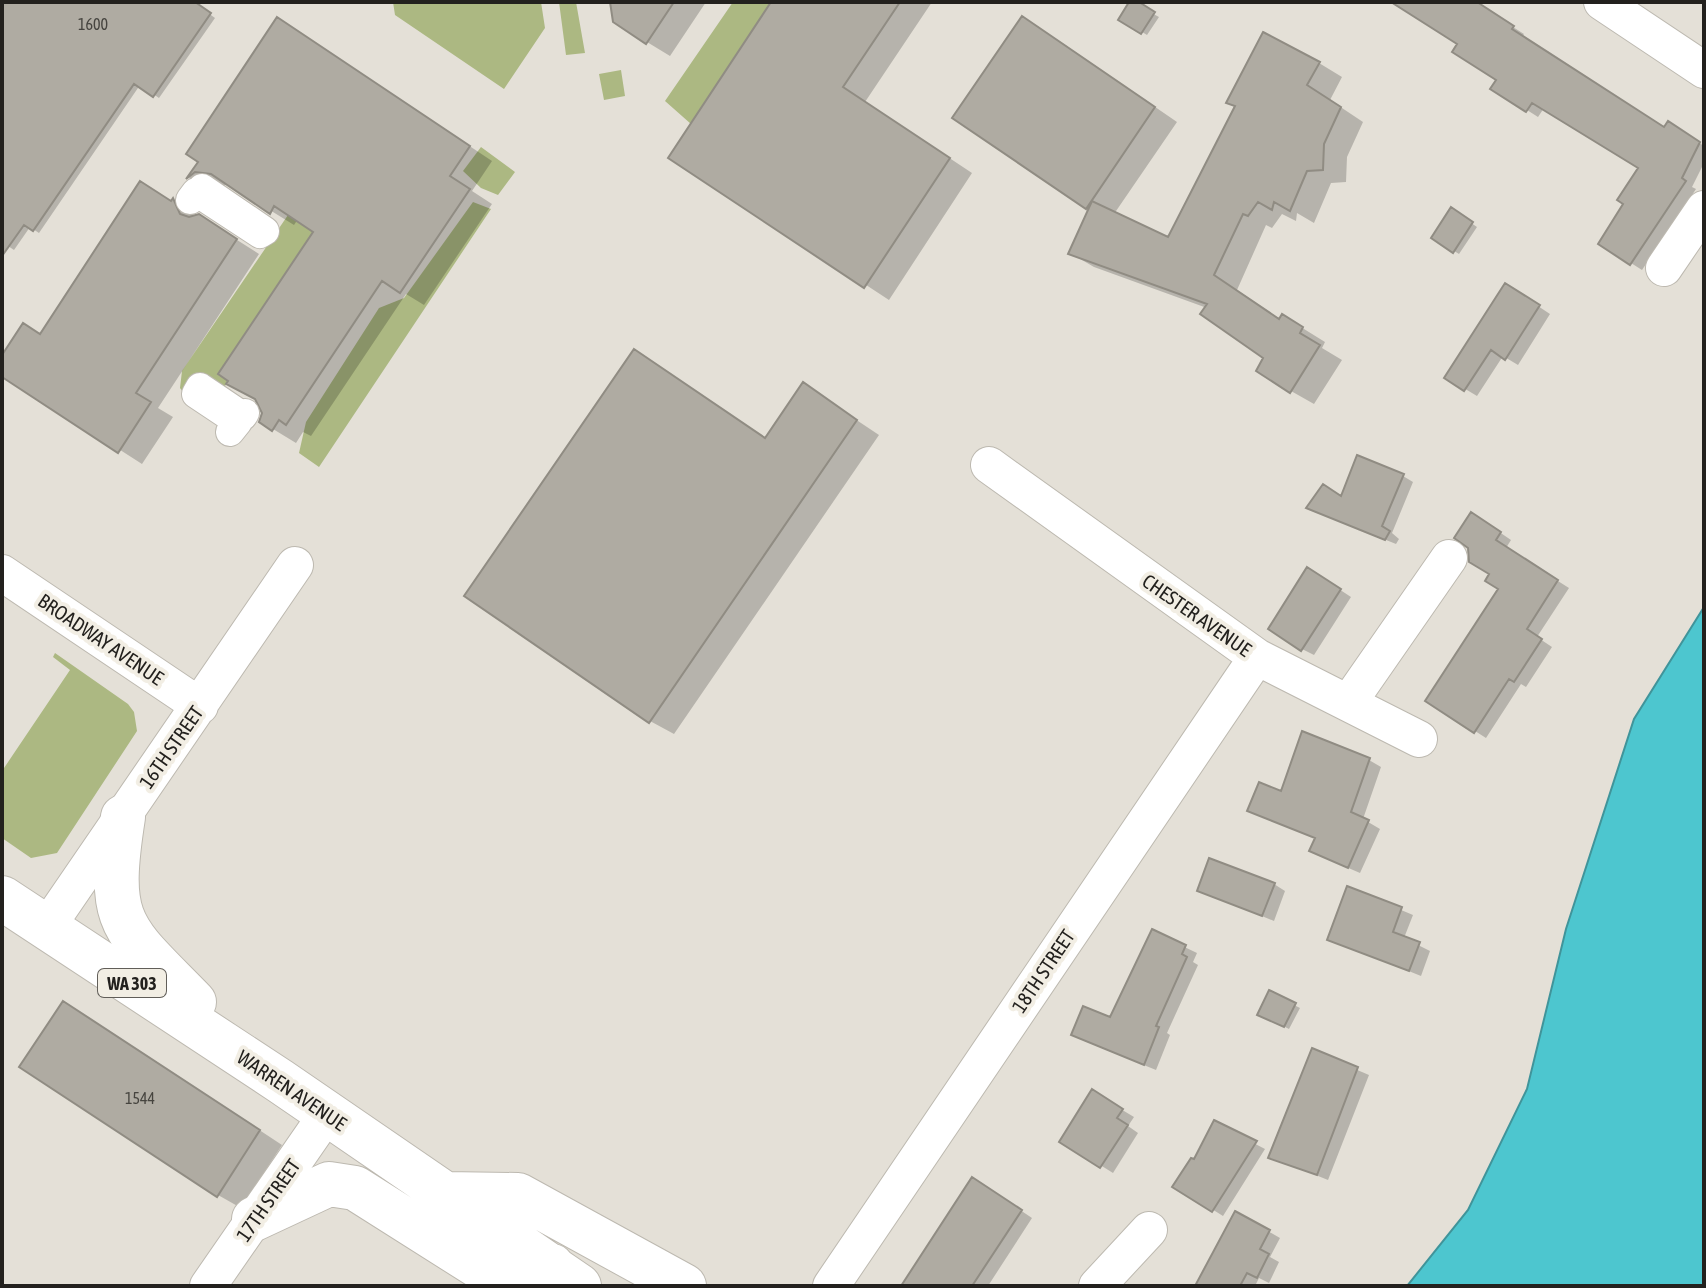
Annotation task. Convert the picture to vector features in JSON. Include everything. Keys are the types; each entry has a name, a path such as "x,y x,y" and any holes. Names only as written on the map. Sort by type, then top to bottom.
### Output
{"main road":[{"path":"123,817 114,875 121,921 138,945 216,1024 218,1039"},
{"name":"WARREN AVENUE","path":"2,898 218,1039 565,1276"},
{"path":"254,1219 329,1184 355,1188 483,1269 565,1276"},
{"path":"446,1194 518,1195 684,1286"}],"street":[{"path":"1602,2 1704,70"},
{"path":"1664,268 1704,209"},
{"name":"CHESTER AVENUE","path":"989,465 1257,657 1419,739"},
{"path":"1349,702 1449,558"},
{"name":"16TH STREET","path":"47,927 295,565"},
{"name":"BROADWAY AVENUE","path":"2,573 200,706"},
{"name":"18TH STREET","path":"831,1286 1257,657"},
{"name":"17TH STREET","path":"208,1286 327,1114"},
{"path":"1097,1286 1149,1230"}],"green space":[{"path":"393,2 541,2 545,28 504,89 395,15"},
{"path":"559,2 576,2 585,53 566,55"},
{"path":"733,2 771,2 691,124 665,101"},
{"path":"621,70 625,96 604,100 599,74"},
{"path":"481,147 515,172 498,195 481,188 463,171"},
{"path":"473,202 491,209 319,467 299,453 306,422 379,308 404,298"},
{"path":"288,215 313,232 219,374 228,381 219,396 186,396 180,388 182,371"},
{"path":"55,653 128,704 134,712 137,731 57,853 31,858 2,838 2,771 70,670 53,657"}],"water":[{"path":"1704,607 1704,1286 1407,1286 1468,1210 1527,1089 1566,929 1634,719"}],"building":[{"path":"2,2 195,2 211,13 153,97 134,84 33,231 24,225 2,256"},
{"path":"610,2 674,2 646,44 613,22"},
{"path":"771,2 900,2 843,87 950,158 864,288 668,158"},
{"path":"1129,2 1139,2 1155,12 1141,34 1118,20"},
{"path":"1391,2 1477,2 1514,26 1512,29 1664,127 1668,121 1700,142 1682,178 1686,181 1630,265 1598,244 1623,204 1617,200 1638,168 1532,103 1526,112 1490,89 1496,80 1452,52 1457,44"},
{"path":"1022,16 1155,107 1086,209 952,118"},
{"path":"277,17 470,146 450,176 470,189 400,293 382,281 286,425 279,420 272,431 259,422 262,413 255,399 226,384 228,381 218,374 313,232 274,206 270,214 211,174 195,172 186,179 198,162 186,154"},
{"path":"1263,32 1320,62 1307,85 1341,107 1324,144 1323,170 1307,171 1290,211 1274,202 1272,210 1258,202 1248,216 1243,214 1214,275 1279,319 1282,314 1303,327 1300,333 1320,345 1290,393 1256,371 1263,358 1200,314 1207,304 1068,254 1092,201 1168,237 1235,106 1226,103"},
{"path":"140,181 171,201 173,198 180,214 189,217 199,214 237,239 136,393 151,402 118,453 2,377 2,355 23,323 40,334"},
{"path":"1451,207 1473,222 1453,253 1431,238"},
{"path":"1505,283 1540,305 1505,360 1491,350 1464,391 1444,378"},
{"path":"634,349 765,438 803,382 857,420 649,723 464,596"},
{"path":"1357,455 1404,474 1382,526 1390,531 1385,540 1306,508 1323,484 1341,496"},
{"path":"1471,512 1501,532 1496,540 1558,580 1527,629 1542,639 1514,682 1509,679 1474,733 1425,701 1498,589 1485,581 1489,574 1469,562 1468,548 1454,538"},
{"path":"1307,567 1341,589 1301,651 1268,629"},
{"path":"1302,731 1370,758 1351,812 1369,820 1348,868 1309,851 1315,838 1247,811 1259,782 1281,791"},
{"path":"1209,858 1275,883 1262,916 1197,891"},
{"path":"1347,886 1402,907 1393,932 1420,942 1409,971 1327,940"},
{"path":"1152,929 1186,945 1182,954 1187,957 1156,1026 1159,1027 1144,1065 1071,1035 1083,1006 1110,1017"},
{"path":"1269,990 1296,1003 1284,1027 1257,1015"},
{"path":"63,1001 260,1130 217,1197 19,1067"},
{"path":"1312,1048 1358,1067 1317,1175 1268,1158"},
{"path":"1092,1089 1123,1109 1117,1118 1128,1125 1100,1168 1059,1142"},
{"path":"1214,1120 1257,1141 1212,1212 1172,1187 1191,1158 1194,1159"},
{"path":"972,1177 1022,1210 972,1286 901,1286"},
{"path":"1235,1211 1270,1230 1260,1249 1269,1254 1257,1278 1247,1273 1240,1286 1195,1286"}]}
